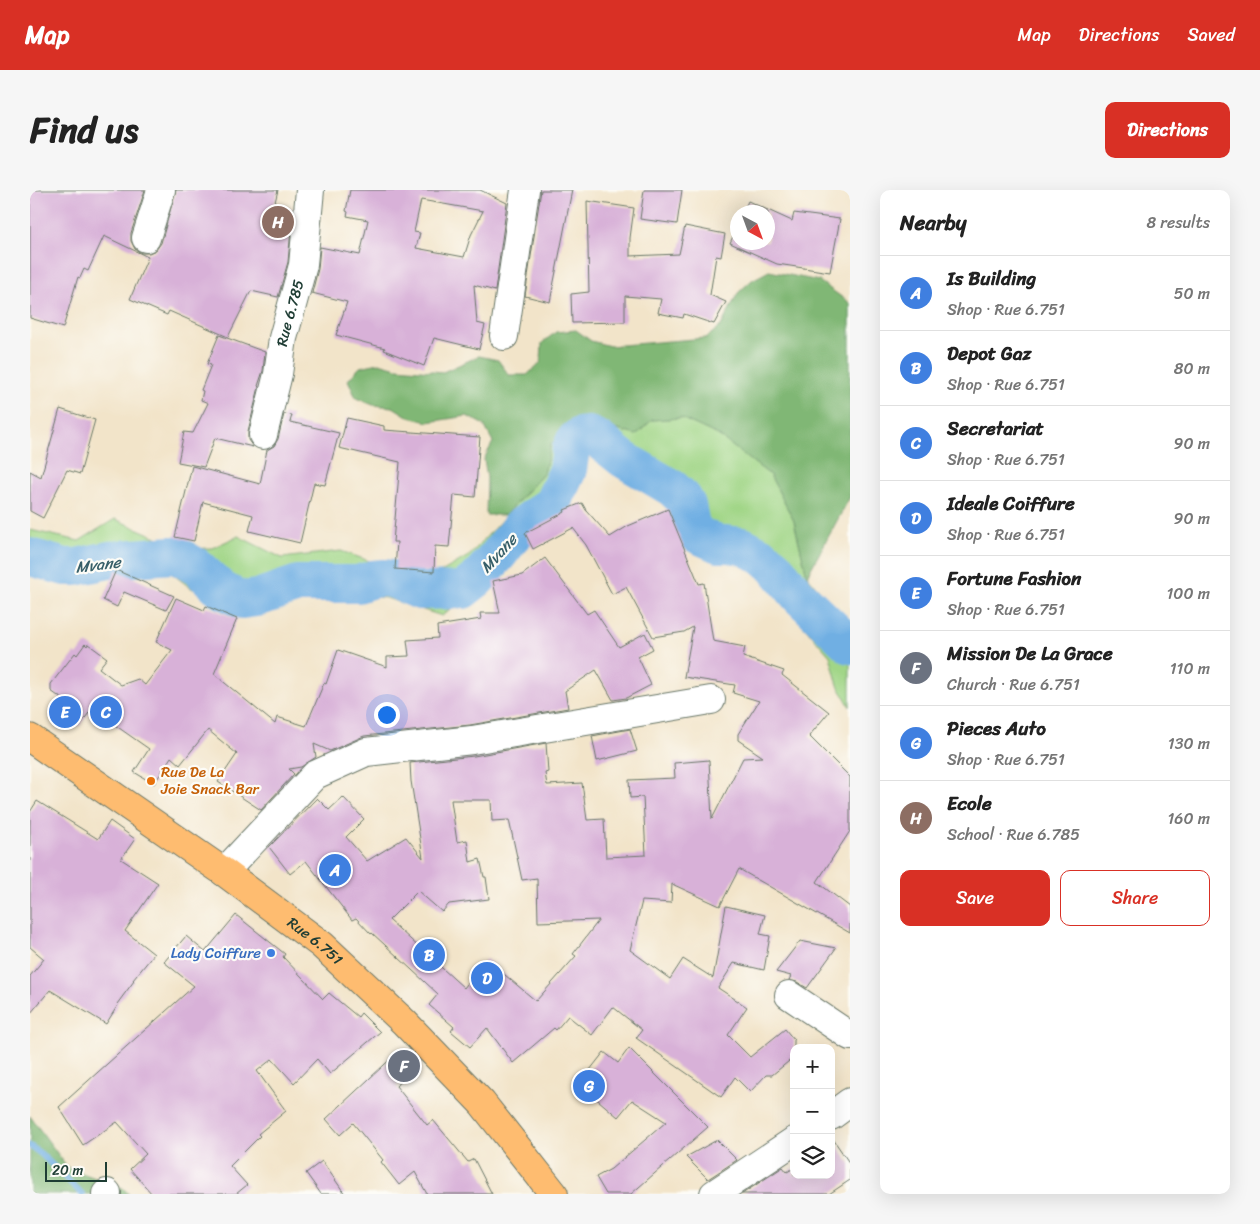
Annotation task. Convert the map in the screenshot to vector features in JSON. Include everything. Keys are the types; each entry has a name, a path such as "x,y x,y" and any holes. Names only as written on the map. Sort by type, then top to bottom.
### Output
{"main road":[{"name":"Rue 6.751","path":"30,738 224,872 322,945 404,1022 482,1104 554,1194"}],"street":[{"path":"146,238 161,190"},
{"name":"Rue 6.785","path":"264,435 278,374 283,338 303,265 310,190"},
{"path":"504,336 525,190"},
{"path":"224,872 315,775 366,752 472,740 711,700"},
{"path":"789,995 850,1036"},
{"path":"714,1194 790,1144"}],"green space":[{"path":"769,271 819,281 850,303 850,497 807,576 794,521 770,475 718,435 681,418 652,420 636,435 579,419 551,444 544,473 505,515 486,515 487,478 484,459 493,442 484,425 467,416 428,422 409,417 393,407 373,405 356,398 348,380 360,367 379,363 397,368 443,372 479,356 498,360 509,375 527,375 541,362 542,343 556,332 576,330 591,341 610,346 706,338 721,326 738,293 752,280"},
{"path":"681,418 718,435 770,475 794,521 807,576 850,625 850,707 838,685 830,656 751,566 720,556 698,544 687,534 671,504 642,484 618,474 595,456 586,453 576,479 561,503 522,532 511,557 442,616 386,598 366,596 235,608 191,588 167,570 138,561 65,579 30,574 30,530 79,541 115,519 184,549 212,548 238,536 282,558 341,551 426,581 470,555 544,473 551,444 579,419 636,435 652,420"},
{"path":"30,1116 68,1168 123,1188 129,1194 30,1194"}],"building":[{"path":"30,190 145,190 131,233 131,241 135,249 141,253 149,253 156,250 161,243 176,190 278,190 274,206 293,209 288,262 278,297 251,291 228,337 169,311 167,315 130,299 148,257 104,236 88,271 84,269 80,278 78,277 63,328 30,318"},
{"path":"350,190 480,190 507,203 495,291 474,285 477,323 485,325 479,349 434,338 424,366 384,350 385,348 336,335 347,302 312,293 318,269 320,247 360,255 368,220 347,216 348,212 346,211","holes":["421,200 483,211 471,235 464,257 416,248 420,233 414,232"]},
{"path":"541,190 572,190 550,302 525,296"},
{"path":"644,190 682,190 677,224 640,219"},
{"path":"587,201 634,208 630,256 679,254 685,226 725,234 721,257 716,256 710,295 726,302 714,324 684,314 683,318 658,313 661,299 625,296 625,322 572,323 571,294 589,292"},
{"path":"748,201 757,205 746,205"},
{"path":"775,213 792,221 794,213 840,219 830,272 777,264 746,250 775,250"},
{"path":"219,335 265,352 263,371 248,431 248,440 253,447 215,438 204,467 178,462 184,432 193,433 208,403 201,400 203,391 201,390 211,365 207,364"},
{"path":"60,409 95,420 80,474 67,470 43,518 30,511 30,471 41,477"},
{"path":"284,414 292,415 290,422 339,433 325,485 314,483 300,543 249,531 253,515 203,502 194,541 175,537 192,466 260,484 267,450 274,446 278,439"},
{"path":"347,418 384,426 384,430 480,437 475,497 454,495 449,547 435,546 434,572 395,569 397,542 393,542 400,462 339,448"},
{"path":"582,503 610,537 628,526 668,509 699,584 704,583 713,641 745,647 743,657 784,671 782,675 829,712 809,736 850,777 850,831 817,882 850,907 850,933 739,869 720,906 672,884 671,903 642,901 630,950 670,979 683,959 713,978 726,906 765,915 760,934 770,936 764,970 734,963 718,988 747,1007 728,1035 750,1057 785,1029 794,1040 794,1044 790,1044 790,1060 772,1075 766,1075 750,1092 735,1077 721,1097 636,1038 642,1030 613,1007 592,1035 568,1016 556,1030 554,1028 513,1063 487,1028 470,1047 451,1031 454,1027 429,1005 438,994 371,934 356,918 352,920 306,861 290,874 269,847 317,798 329,810 343,797 364,819 346,837 367,861 406,837 423,858 410,763 474,756 546,743 548,772 545,773 547,785 582,783 587,820 604,819 606,857 646,855 643,797 630,798 629,780 675,778 674,763 709,760 712,819 743,758 763,757 738,740 738,734 759,701 733,693 735,685 684,677 693,627 684,632 653,637 626,587 612,594 586,545 573,528 533,549 525,533 565,512 564,510","holes":["451,800 491,800 492,821 509,820 522,880 537,878 538,922 599,920 573,954 576,956 536,1001 486,959 464,988 389,920 418,891 442,912 449,904 489,899 486,877 484,877 480,859 470,862 467,840 457,842"]},
{"path":"545,558 587,614 594,610 619,647 645,633 653,649 638,657 651,685 626,698 613,700 596,670 565,691 568,708 470,725 364,736 330,751 314,744 316,757 301,767 289,769 294,774 261,810 218,782 237,754 208,730 180,765 171,757 154,784 134,772 149,749 92,709 79,726 62,712 68,703 51,691 51,684 75,653 77,655 85,644 87,646 88,644 107,658 99,668 121,685 138,679 145,685 172,650 156,642 176,598 204,610 206,606 237,619 214,674 275,724 277,717 306,726 324,683 326,684 338,650 387,667 387,657 409,656 407,640 438,638 437,626 481,619 480,613 500,613 493,581 522,575"},
{"path":"116,570 174,596 166,610 124,592 117,607 103,600"},
{"path":"630,729 637,751 597,761 592,736"},
{"path":"37,801 98,839 110,821 135,839 121,859 158,883 125,931 154,954 133,980 106,1024 50,990 30,1014 30,976 44,959 30,947 30,812"},
{"path":"236,915 285,954 283,957 323,999 329,993 358,1017 361,1013 380,1032 330,1074 317,1059 294,1083 272,1059 257,1071 286,1111 258,1134 260,1136 230,1166 247,1185 236,1194 152,1194 130,1169 146,1154 117,1122 83,1145 59,1107 194,986 164,962 186,936 205,952"},
{"path":"800,941 836,948 807,988 789,980 791,976 776,972"},
{"path":"629,1048 708,1127 631,1194 606,1194 596,1177 611,1169 666,1122 632,1100 618,1117 579,1084 604,1052 618,1063"},
{"path":"398,1052 414,1071 396,1086 427,1125 433,1120 468,1162 474,1159 492,1194 427,1194 415,1172 399,1185 381,1162 383,1160 353,1123 340,1135 326,1119"},
{"path":"717,1140 737,1160 708,1179 686,1157"},
{"path":"835,1142 850,1164 850,1180 829,1194 742,1194 783,1167 787,1172 790,1170 790,1179 835,1179"},
{"path":"322,1161 345,1194 321,1194 306,1173"}],"waterway":[{"name":"Mvane","path":"30,557 65,567 76,567 109,560 172,555 180,557 197,567 222,590 242,600 257,598 298,584 358,584 383,578 392,579 420,591 463,590 477,579 520,527 552,504 568,470 571,449 575,440 580,436 589,435 598,439 623,459 672,488 683,498 687,505 691,525 698,535 718,544 743,546 762,556 775,567 799,596 850,645"},
{"path":"30,1146 41,1154 82,1194"}],"place":[{"name":"Ecole","path":"278,222"},
{"name":"Fortune Fashion","path":"65,712"},
{"name":"Secretariat","path":"106,712"},
{"name":"Rue De La Joie Snack Bar","path":"151,781"},
{"name":"Is Building","path":"335,870"},
{"name":"Lady Coiffure","path":"271,953"},
{"name":"Depot Gaz","path":"429,955"},
{"name":"Ideale Coiffure","path":"487,978"},
{"name":"Mission De La Grace","path":"404,1066"},
{"name":"Pieces Auto","path":"589,1086"}]}
